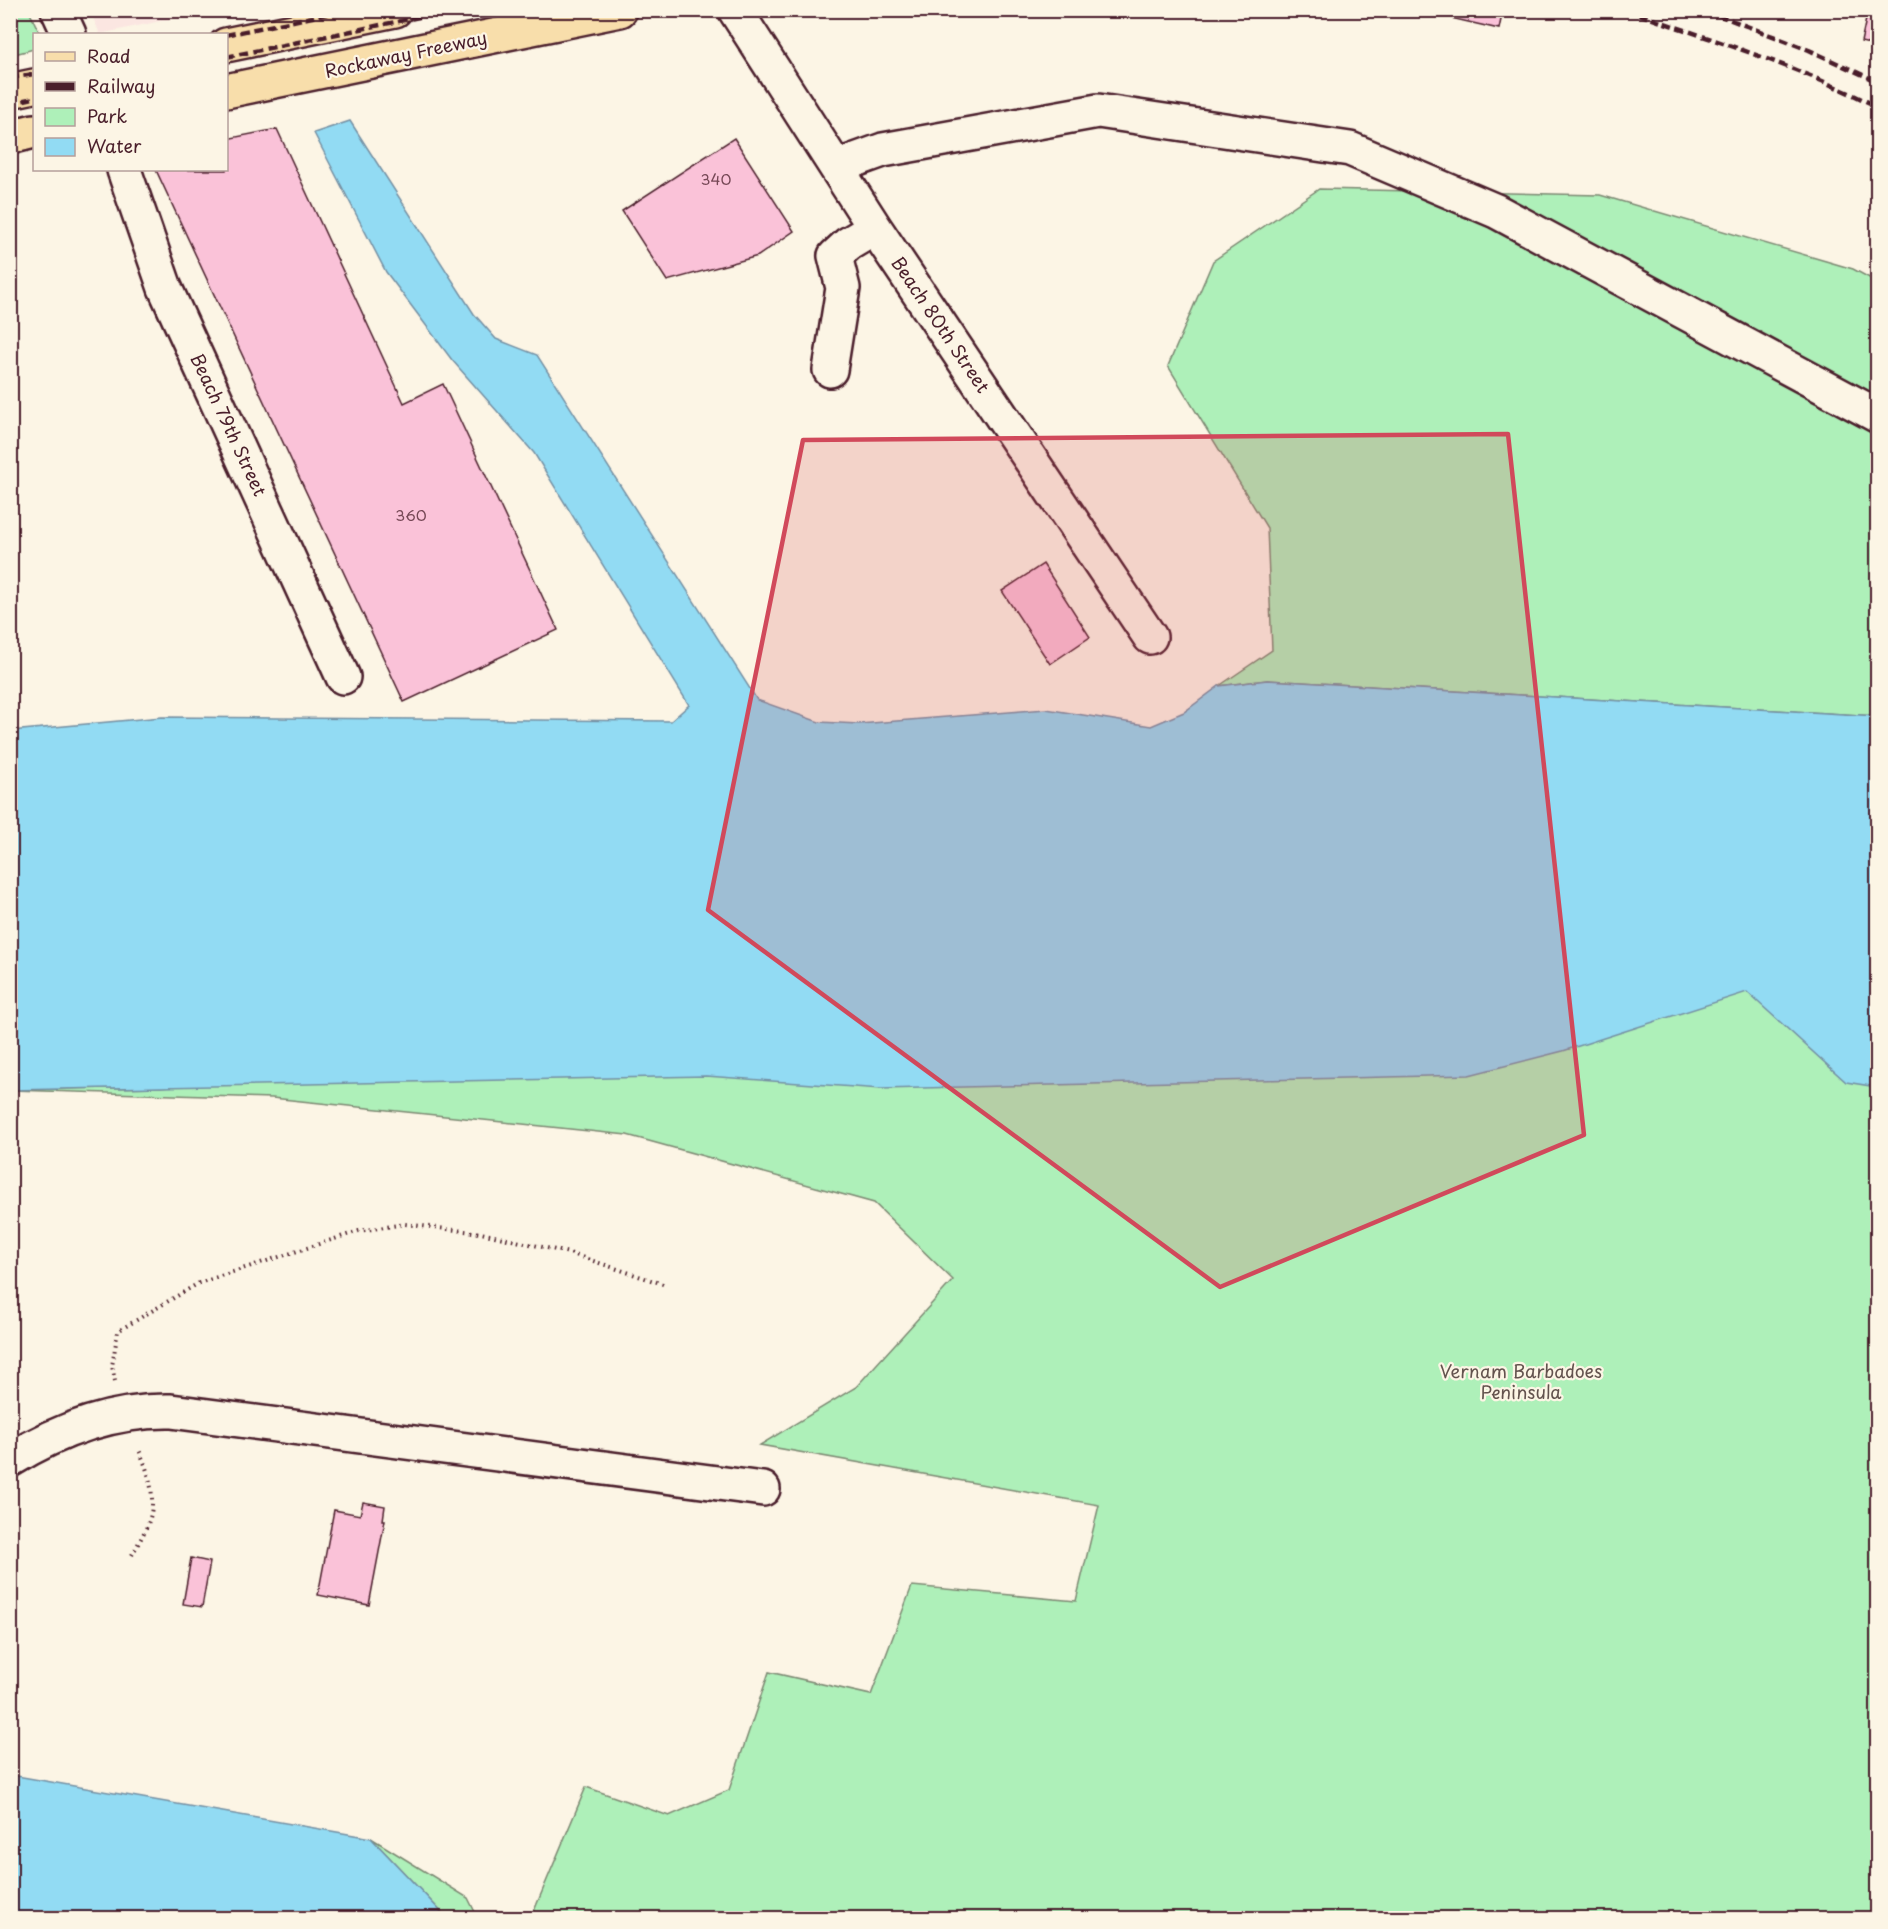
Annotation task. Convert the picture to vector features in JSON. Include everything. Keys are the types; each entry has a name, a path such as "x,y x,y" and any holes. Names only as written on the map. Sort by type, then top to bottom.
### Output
{"main road":[{"path":"228,45 394,10"},
{"name":"Rockaway Freeway","path":"228,91 620,10"},
{"path":"10,92 33,86"},
{"path":"10,137 33,131"}],"street":[{"path":"58,10 69,33"},
{"name":"Beach 80th Street","path":"735,10 875,228 1150,637"},
{"path":"836,167 883,150 1098,111 1350,149 1496,210 1878,416"},
{"name":"Beach 79th Street","path":"124,171 165,288 343,677"},
{"path":"830,370 843,288 835,256 848,244 875,228"},
{"path":"10,1460 55,1435 123,1414 171,1411 764,1489"}],"path":[{"path":"132,1555 150,1519 151,1488 146,1465 123,1414 112,1365 118,1331 200,1283 359,1231 405,1224 481,1233 569,1253 666,1285"}],"highlighted area":[{"path":"1508,434 1584,1135 1220,1287 708,910 803,440"}],"shaded area":[{"path":"90,11 208,11 105,33 100,33"}],"green space":[{"path":"11,10 29,11 40,33 33,33 33,49 11,55"},
{"path":"1319,189 1600,195 1853,269 1877,282 1877,716 1267,680 1219,686 1272,650 1267,528 1168,366 1213,261"},
{"name":"Vernam Barbadoes Peninsula","path":"1734,952 1877,1014 1877,1918 531,1918 586,1787 669,1816 729,1790 769,1672 871,1695 912,1586 1076,1601 1099,1505 760,1445 856,1387 953,1280 874,1203 627,1135 272,1098 11,1090 160,1087"},
{"path":"371,1838 468,1898 478,1918 447,1918"}],"water":[{"path":"350,121 474,314 496,339 537,355 757,700 819,722 859,724 1046,709 1151,726 1184,712 1219,686 1267,680 1877,716 1877,1087 1846,1082 1747,992 1563,1051 1469,1075 881,1089 706,1076 11,1090 11,731 162,717 671,721 689,705 534,453 452,360 386,272 314,133"},
{"path":"11,1775 371,1838 447,1918 11,1918"}],"building":[{"path":"1429,10 1503,10 1499,29 1429,13"},
{"path":"1868,10 1878,10 1878,46 1861,42"},
{"path":"277,129 404,403 443,384 558,630 404,702 156,171 228,171 228,139"},
{"path":"734,138 794,231 758,256 667,281 622,211"},
{"path":"1043,564 1090,637 1050,664 1002,591"},
{"path":"363,1502 385,1506 383,1520 385,1520 369,1605 318,1595 334,1510 360,1515"},
{"path":"191,1558 210,1562 202,1607 183,1604"}],"railway":[{"path":"228,35 346,10"},
{"path":"228,57 453,10"},
{"path":"1626,10 1785,66 1878,107"},
{"path":"1705,10 1809,50 1878,82"},
{"path":"10,78 33,74"},
{"path":"10,103 33,98"}]}
